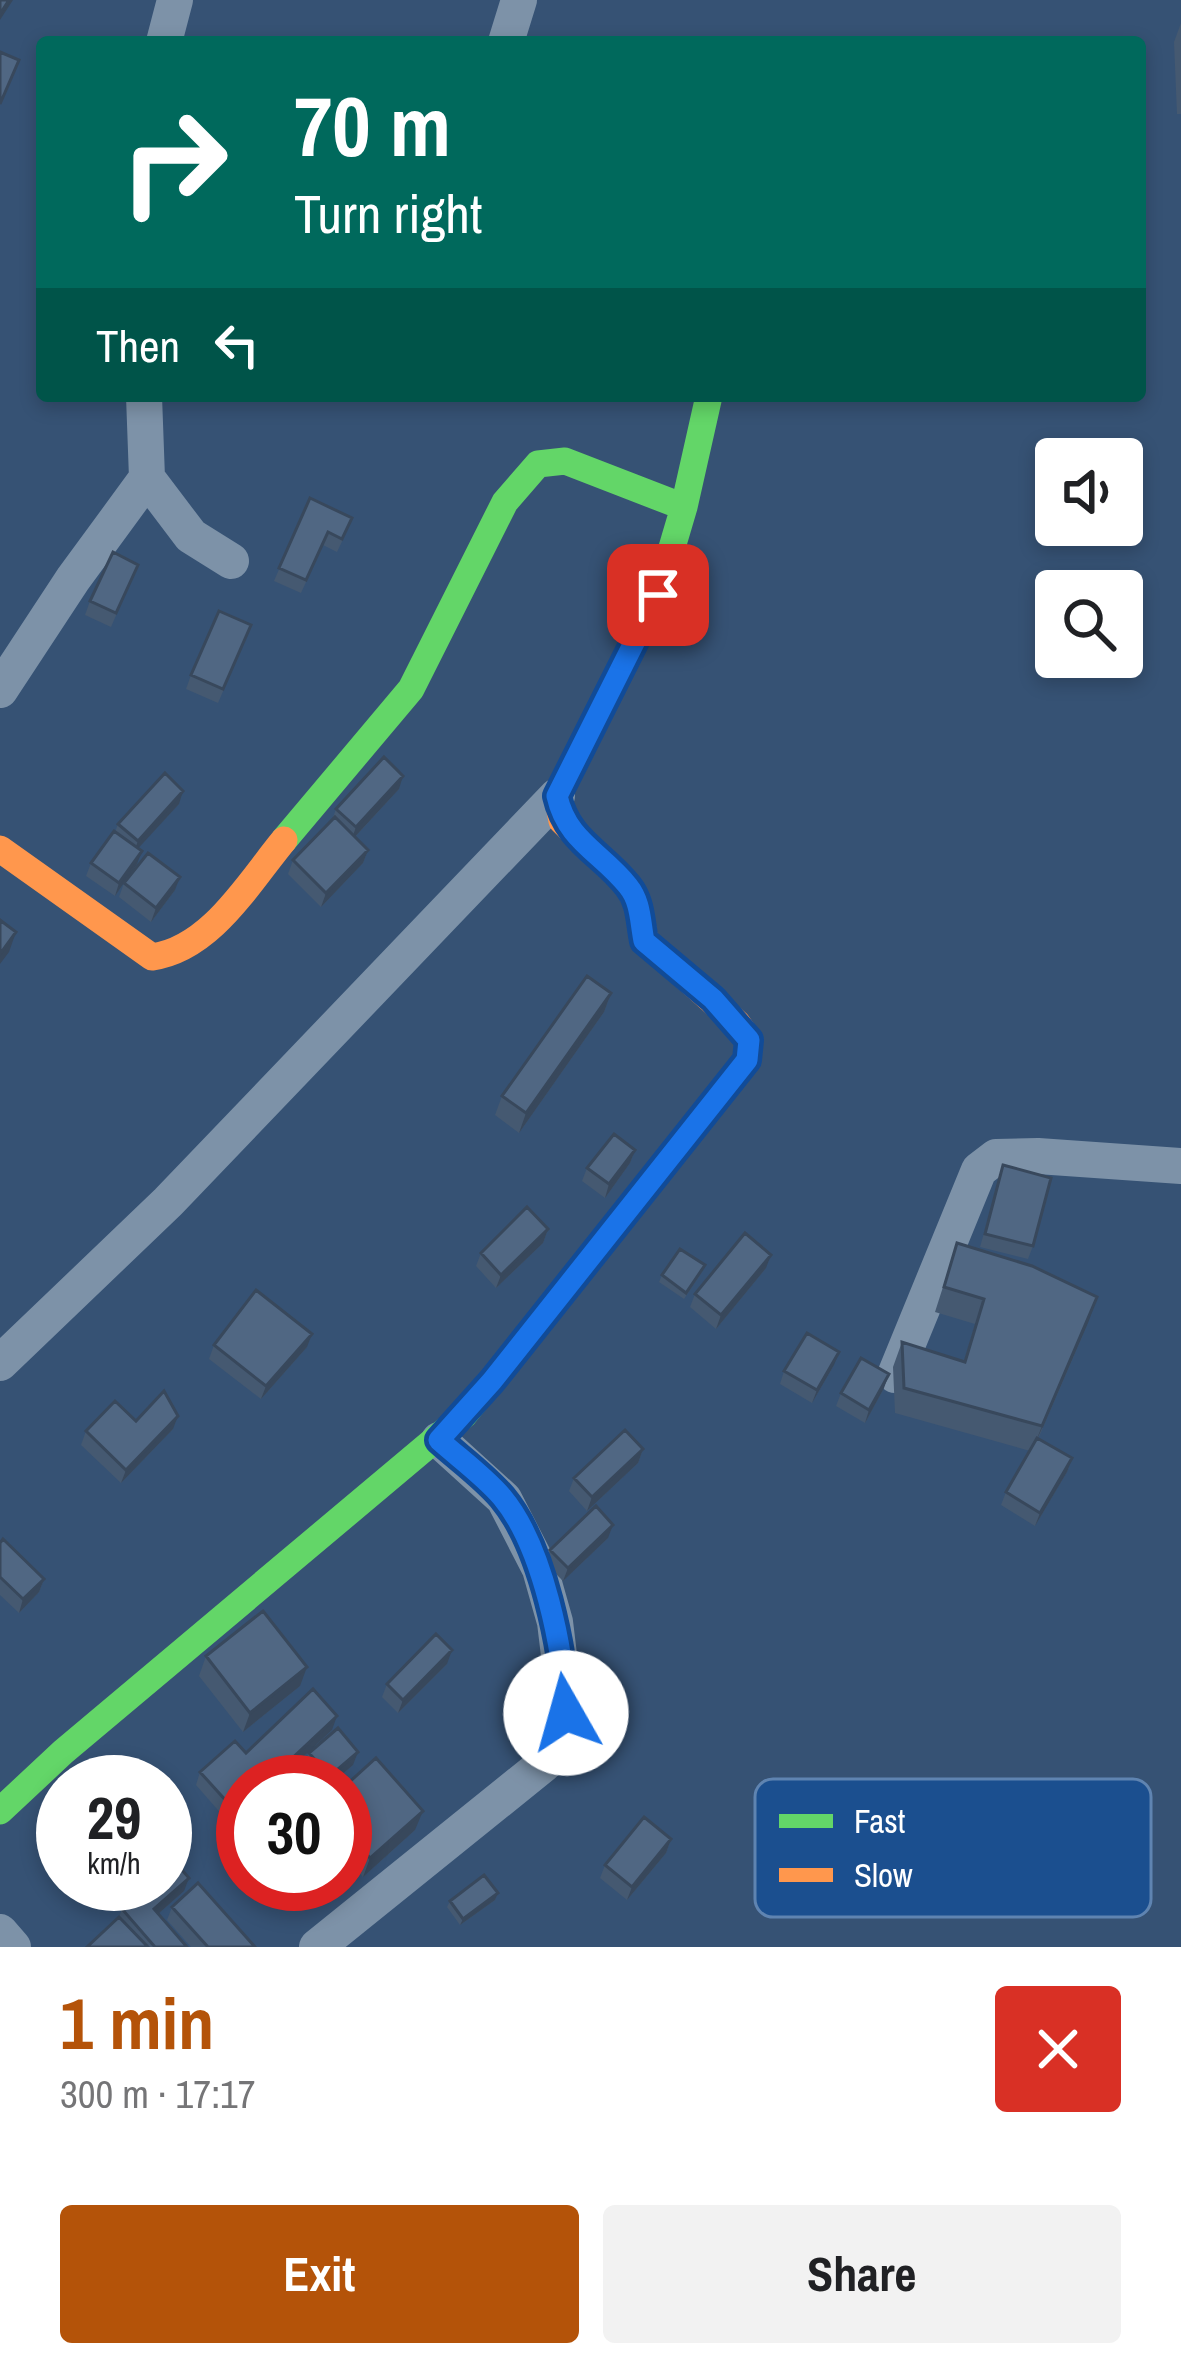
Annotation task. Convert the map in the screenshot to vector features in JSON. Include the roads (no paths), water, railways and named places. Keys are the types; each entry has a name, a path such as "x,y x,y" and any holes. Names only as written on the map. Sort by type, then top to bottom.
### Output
{"street":[{"path":"166,36 175,0"},
{"path":"508,36 519,0"},
{"path":"144,402 147,478 191,536 231,561"},
{"path":"0,1364 168,1202 557,796 658,595 708,402"},
{"path":"0,849 152,958 169,956 218,919 411,689 505,502 538,464 565,461 684,507"},
{"path":"0,690 147,478"},
{"path":"0,1811 63,1752 464,1415 747,1060 749,1040 737,1023 644,941 639,907 628,886 562,821 557,796"},
{"path":"895,1376 979,1170 997,1157 1038,1156 1181,1166"},
{"path":"317,1947 544,1764 566,1713 555,1622 540,1569 504,1499 439,1440"},
{"path":"0,1932 13,1947"}]}
